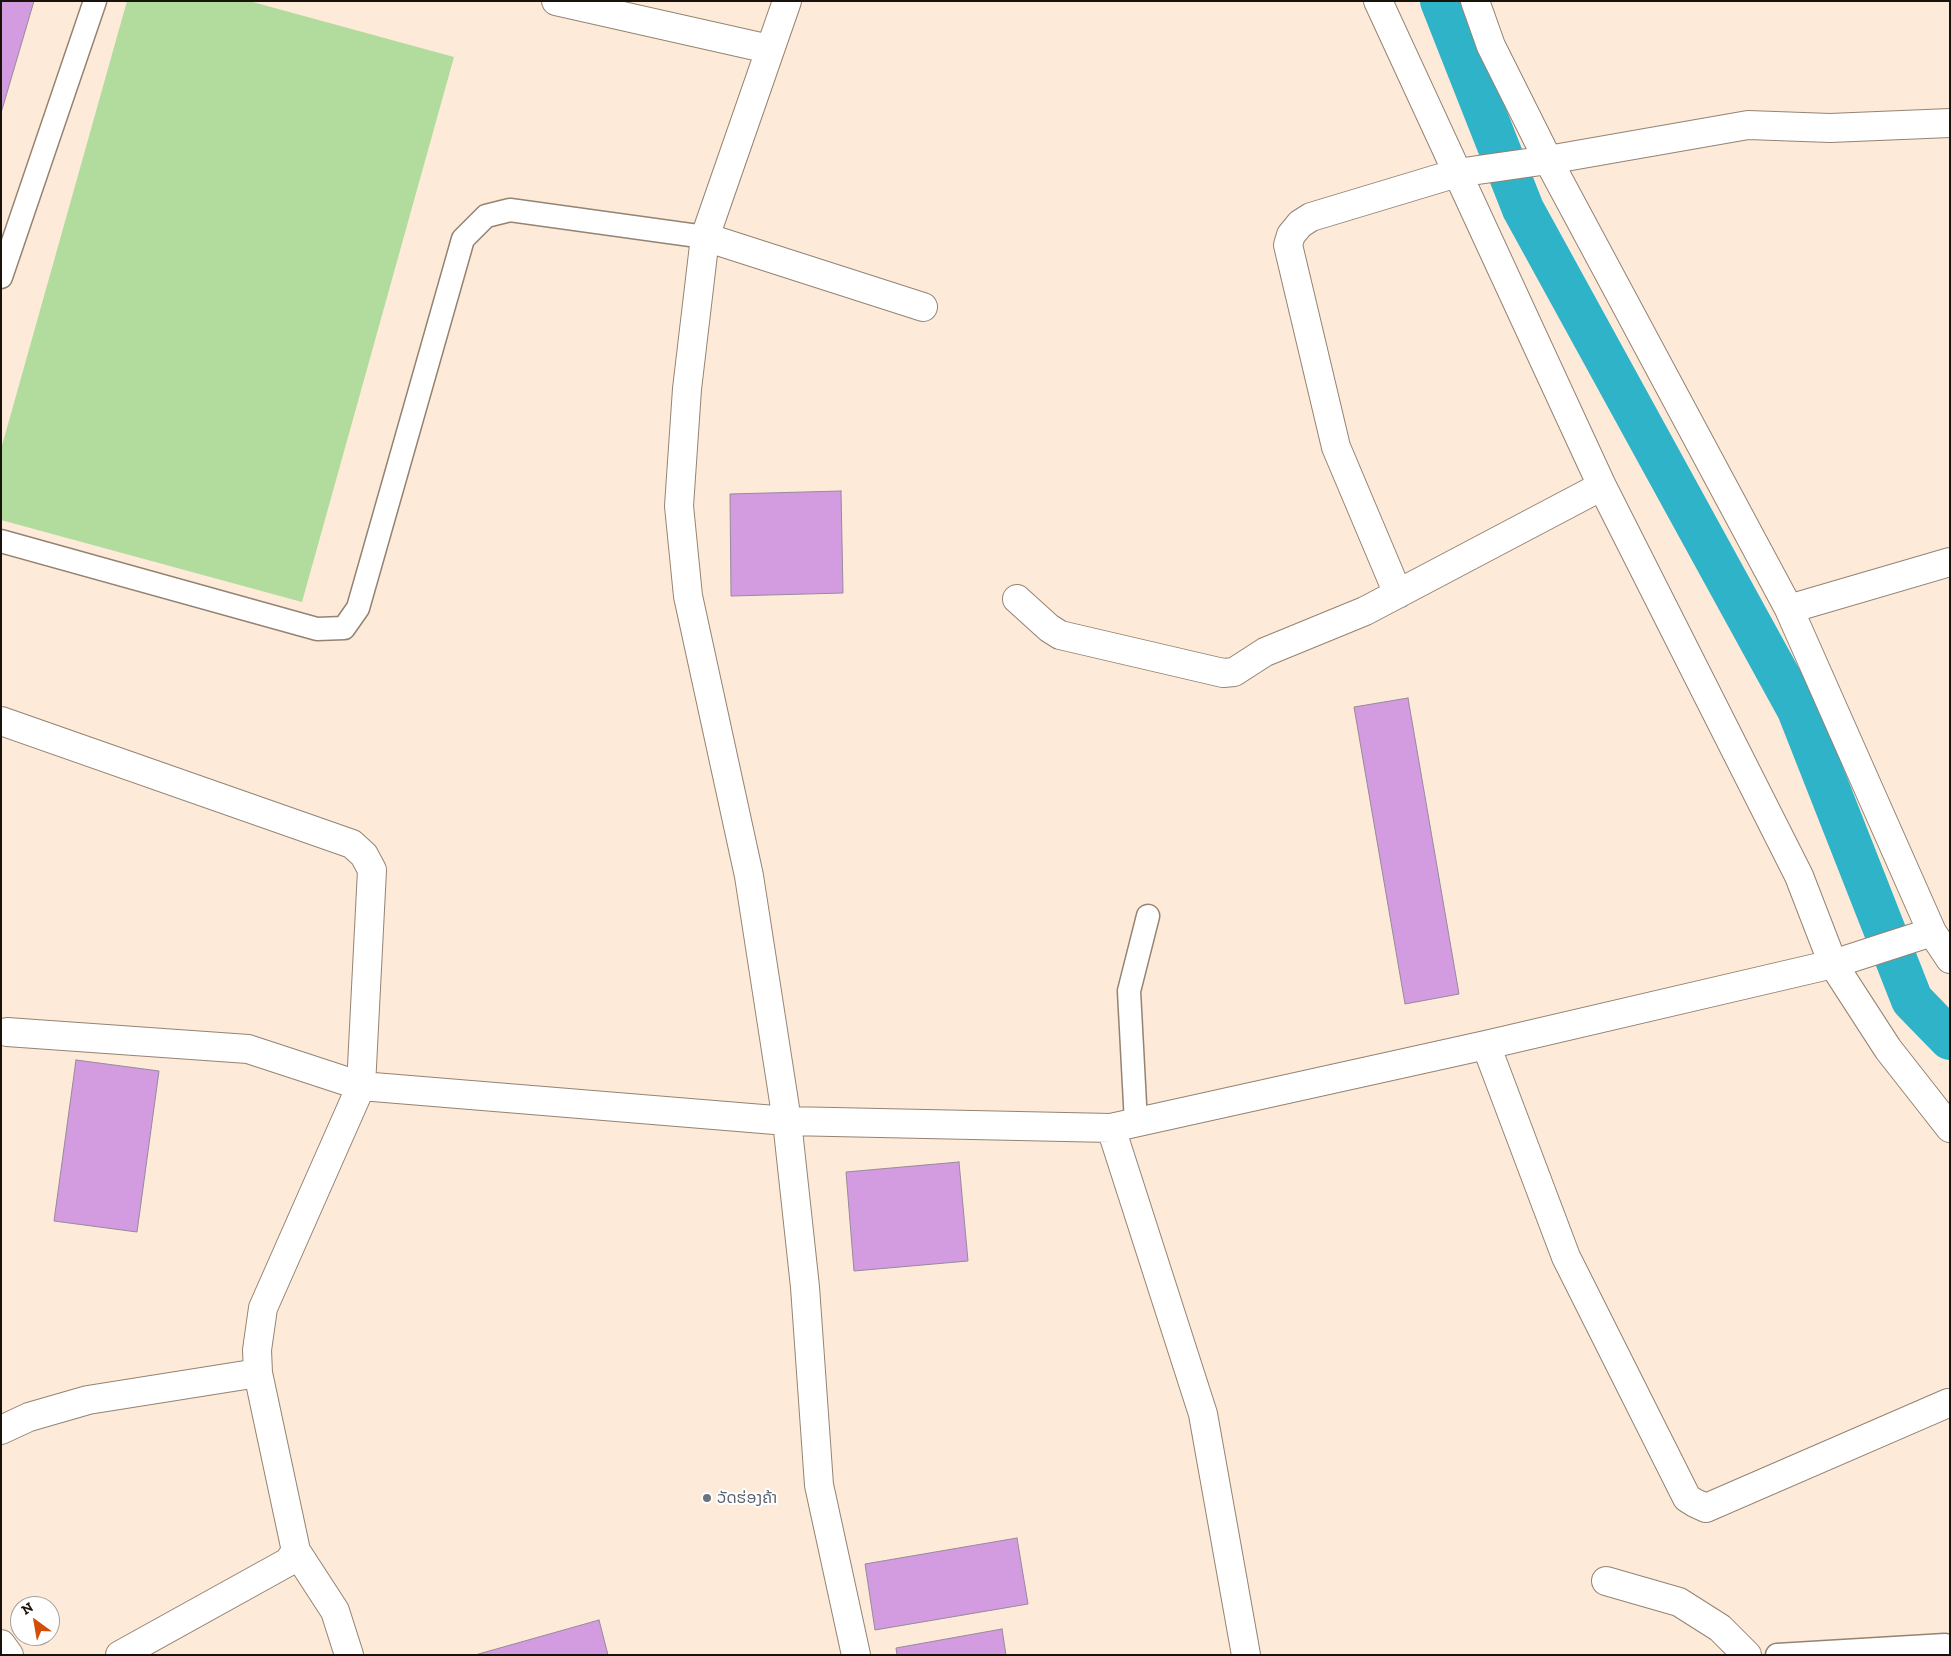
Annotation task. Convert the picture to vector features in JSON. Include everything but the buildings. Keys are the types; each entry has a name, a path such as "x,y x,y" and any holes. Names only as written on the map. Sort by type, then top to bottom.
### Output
{"street":[{"path":"556,1 769,49"},
{"path":"787,1 705,237 687,389 679,506 688,596 749,876 787,1121 805,1287 819,1485 856,1655"},
{"path":"1378,1 1467,171 1602,486 1799,876 1834,964 1888,1050 1950,1128"},
{"path":"1474,1 1538,161 1789,609 1932,932 1950,959"},
{"path":"1398,594 1336,447 1288,245 1291,235 1300,224 1312,217 1467,171 1538,161 1748,125 1830,128 1950,123"},
{"path":"705,237 923,307"},
{"path":"1017,599 1049,628 1060,635 1223,673 1234,672 1265,652 1365,611 1602,486"},
{"path":"1789,609 1950,562"},
{"path":"1,721 352,844 364,855 372,870 361,1086 263,1308 257,1350 258,1373 296,1551 335,1611 349,1655"},
{"path":"7,1032 248,1049 361,1086 787,1121 1124,1125 1486,1045 1834,964 1932,932"},
{"path":"1486,1045 1566,1257 1687,1498 1706,1508 1948,1403"},
{"path":"1124,1125 1203,1414 1246,1655"},
{"path":"1,1430 28,1418 88,1400 258,1373"},
{"path":"120,1655 288,1562 296,1551"},
{"path":"1606,1580 1680,1602 1720,1628 1746,1655"},
{"path":"1,1644 9,1655"}],"lane":[{"path":"1,277 95,1"},
{"path":"1,541 317,629 344,628 358,608 463,239 486,216 510,210 705,237"},
{"path":"1124,1125 1129,991 1148,916"},
{"path":"1777,1655 1950,1646"}],"green space":[{"path":"127,1 249,1 454,57 302,602 1,520 1,449"}],"waterway":[{"path":"1441,1 1523,209 1798,710 1912,1000 1950,1039"}],"place":[{"name":"ວັດຮ່ອງຄ້າ","path":"707,1498"}]}
